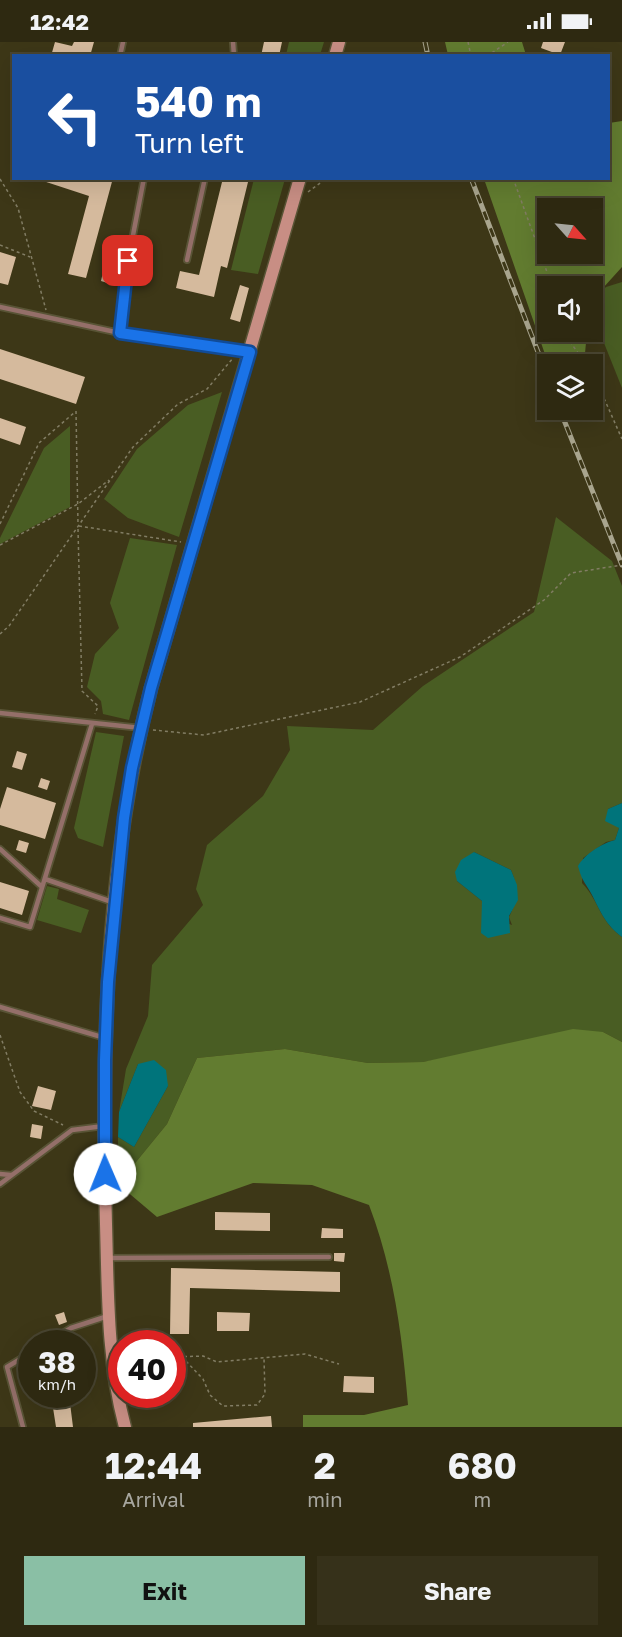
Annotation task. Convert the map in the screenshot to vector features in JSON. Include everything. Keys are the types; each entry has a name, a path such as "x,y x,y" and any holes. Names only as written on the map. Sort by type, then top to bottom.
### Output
{"street":[{"path":"125,1427 115,1388 108,1316 104,1126 105,1038 124,818 141,728 244,351 299,180"}],"lane":[{"path":"120,333 125,277 144,180"},
{"path":"187,260 205,180"},
{"path":"0,307 120,333 244,351"},
{"path":"0,713 141,728"},
{"path":"0,918 30,927 92,724"},
{"path":"0,849 42,887"},
{"path":"45,879 115,903"},
{"path":"0,1007 105,1038"},
{"path":"0,1184 72,1130 104,1126"},
{"path":"0,1174 11,1175"},
{"path":"107,1258 329,1257"},
{"path":"68,1330 108,1316"},
{"path":"18,1360 7,1367 23,1427"}],"path":[{"path":"490,54 508,42"},
{"path":"0,179 18,208 48,318"},
{"path":"294,200 324,180"},
{"path":"514,180 548,276"},
{"path":"0,245 31,258"},
{"path":"0,634 9,626 133,447 178,404 207,389 244,351"},
{"path":"603,396 622,439"},
{"path":"0,524 39,443 76,411 81,691 98,706 92,724"},
{"path":"0,545 78,504 112,478"},
{"path":"78,526 193,544"},
{"path":"141,728 204,735 360,702 460,657 544,600 571,573 622,565"},
{"path":"0,1035 20,1092 34,1111 72,1130"},
{"path":"186,1356 203,1356 217,1362 305,1354 339,1364"},
{"path":"186,1360 203,1379 210,1395 223,1406 257,1405 266,1394 264,1358"}],"green space":[{"path":"289,42 324,42 320,54 286,54"},
{"path":"445,42 522,42 526,54 448,54"},
{"path":"622,121 622,267 603,288 603,276 537,276 537,331 484,180 610,180 610,123"},
{"path":"254,180 285,180 258,274 231,270"},
{"path":"622,282 622,388 603,340 603,290"},
{"path":"541,342 586,342 585,354 545,354"},
{"path":"222,392 179,537 128,518 104,499 137,449 188,405"},
{"path":"70,426 70,507 0,544 0,538 44,448"},
{"path":"556,517 612,561 622,586 622,803 608,809 619,828 615,840 606,842 583,858 582,883 608,924 622,937 622,1042 603,1032 423,1062 368,1063 285,1049 197,1058 167,1124 118,1184 118,1137 134,1147 168,1086 138,1064 119,1112 126,1069 148,1016 152,965 203,905 196,889 207,845 263,796 290,750 287,726 373,730 423,686 534,612","holes":["474,852 511,870 516,894 509,917 512,925 484,914 482,901 457,881"]},
{"path":"130,538 177,545 129,720 103,714 101,701 87,687 95,654 119,628 110,603"},
{"path":"96,732 124,736 103,847 78,838 74,828"},
{"path":"47,886 59,889 57,899 89,910 81,933 37,920"},
{"path":"573,1029 603,1032 622,1042 622,1427 303,1427 303,1415 364,1415 408,1405 400,1328 385,1254 369,1205 312,1185 253,1183 157,1217 118,1184 167,1124 197,1058 285,1049 368,1063 423,1062"}],"water":[{"path":"622,803 622,937 604,918 578,866 594,850 615,840 619,828 605,821 608,809"},
{"path":"474,852 511,870 517,885 518,900 509,916 510,933 488,938 481,933 482,901 457,881 455,872 461,860"},
{"path":"154,1060 166,1070 168,1086 134,1147 118,1137 119,1112 138,1064"}],"building":[{"path":"55,42 72,46 74,42 94,42 91,54 52,54"},
{"path":"264,42 282,42 279,54 261,54"},
{"path":"543,42 565,42 560,54 541,48"},
{"path":"40,180 112,180 86,278 68,274 89,196"},
{"path":"223,180 249,180 227,268 221,266 214,297 176,288 180,271 199,275"},
{"path":"0,252 16,257 8,285 0,283"},
{"path":"103,272 117,275 114,285 101,281"},
{"path":"240,285 249,288 240,322 230,319"},
{"path":"0,349 85,377 76,404 0,379"},
{"path":"0,418 26,427 20,445 0,438"},
{"path":"17,751 27,754 22,770 12,767"},
{"path":"41,778 50,781 47,790 38,787"},
{"path":"7,787 56,803 45,839 0,825 0,809"},
{"path":"19,840 29,843 26,853 16,850"},
{"path":"0,882 29,891 22,915 0,908"},
{"path":"38,1086 56,1091 51,1110 32,1106"},
{"path":"32,1124 43,1126 41,1139 30,1137"},
{"path":"215,1212 270,1213 270,1231 215,1230"},
{"path":"322,1228 343,1229 343,1238 321,1238"},
{"path":"334,1253 345,1253 344,1262 334,1261"},
{"path":"171,1268 340,1272 340,1292 190,1288 189,1334 186,1334 186,1330 170,1330"},
{"path":"64,1312 67,1322 59,1325 55,1315"},
{"path":"217,1312 250,1313 249,1331 217,1331"},
{"path":"344,1376 374,1377 374,1393 343,1392"},
{"path":"53,1408 71,1408 73,1427 56,1427"},
{"path":"271,1416 272,1427 193,1427 193,1423"}],"railway":[{"path":"425,42 428,54"},
{"path":"472,180 539,354"},
{"path":"564,420 622,565"}],"route":[{"path":"105,1174 108,982 124,818 135,750 151,688 250,352 120,333 128,261"}]}
